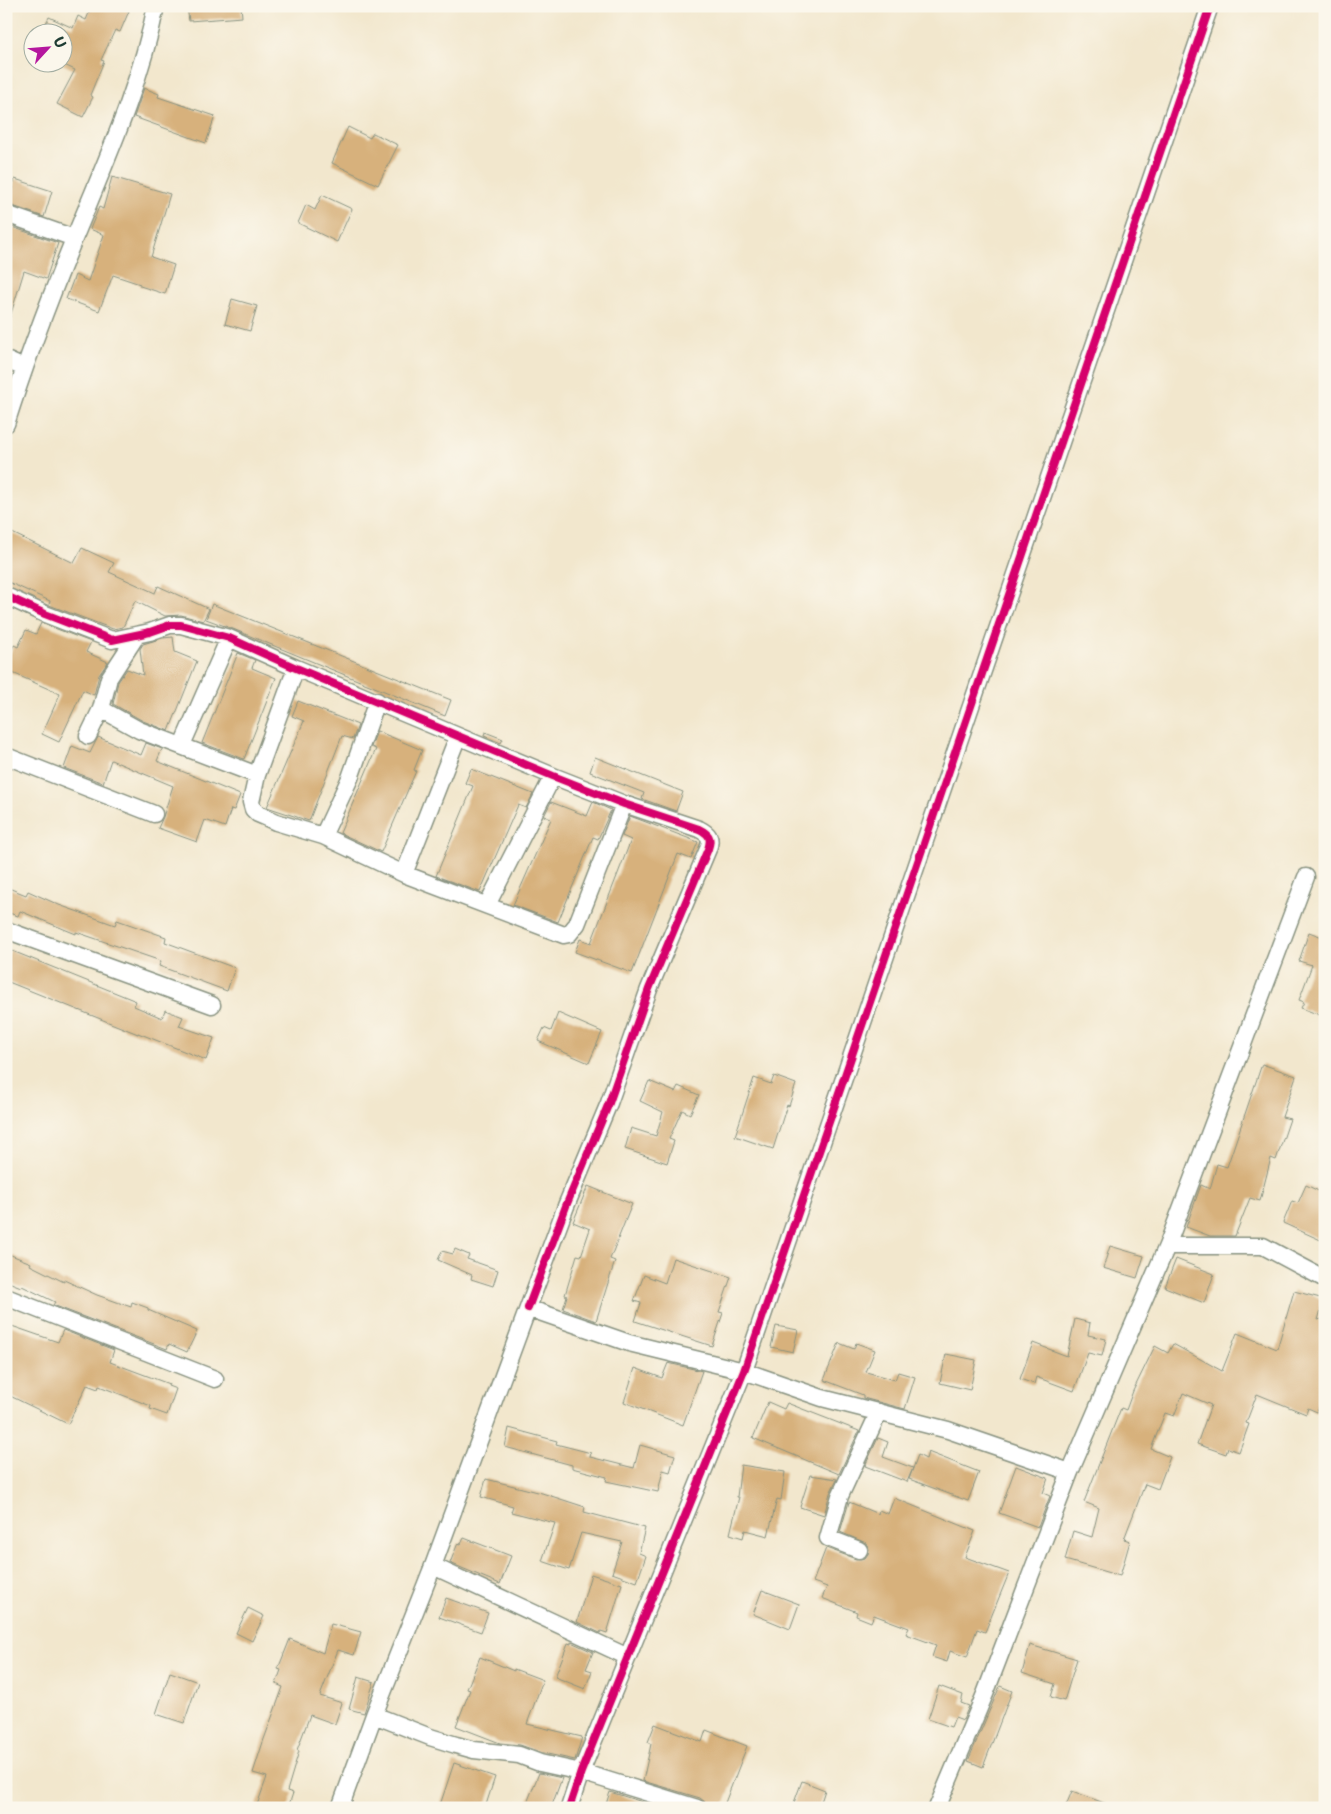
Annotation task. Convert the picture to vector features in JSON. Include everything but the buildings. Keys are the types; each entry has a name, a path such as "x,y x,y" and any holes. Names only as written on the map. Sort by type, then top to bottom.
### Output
{"street":[{"path":"6,424 24,368 74,238 108,158 146,49 156,6"},
{"path":"569,1808 581,1772 744,1371 1210,6"},
{"path":"6,214 74,238"},
{"path":"6,360 24,368"},
{"path":"6,596 45,614 112,640 150,632 170,625 181,625 229,638 553,776 624,804 699,829 708,835 710,844 649,989 609,1102 566,1206 433,1566 340,1808"},
{"path":"88,736 101,709 109,678 137,634"},
{"path":"182,746 229,638"},
{"path":"296,668 257,775 251,802 258,814 276,822 323,836 404,874 564,935 569,934 577,924 624,804"},
{"path":"323,836 350,778 377,701"},
{"path":"101,709 139,730 257,775"},
{"path":"404,874 458,736"},
{"path":"6,756 154,814"},
{"path":"486,905 553,776"},
{"path":"937,1808 988,1685 1070,1472 1167,1246 1306,877"},
{"path":"6,930 212,1005"},
{"path":"1167,1246 1263,1246 1325,1279"},
{"path":"6,1297 215,1379"},
{"path":"528,1308 629,1343 744,1371 822,1398 948,1430 1070,1472"},
{"path":"859,1550 828,1538 840,1496 879,1412"},
{"path":"433,1566 628,1657"},
{"path":"374,1716 430,1737 474,1750 519,1755 540,1763 581,1772 697,1808"}],"cycle path":[{"path":"569,1808 581,1772 744,1371 1210,6"},
{"path":"6,596 45,614 112,640 150,632 170,625 181,625 229,638 553,776 624,804 699,829 710,839 708,849 649,989 609,1103 566,1206 528,1308"}]}
